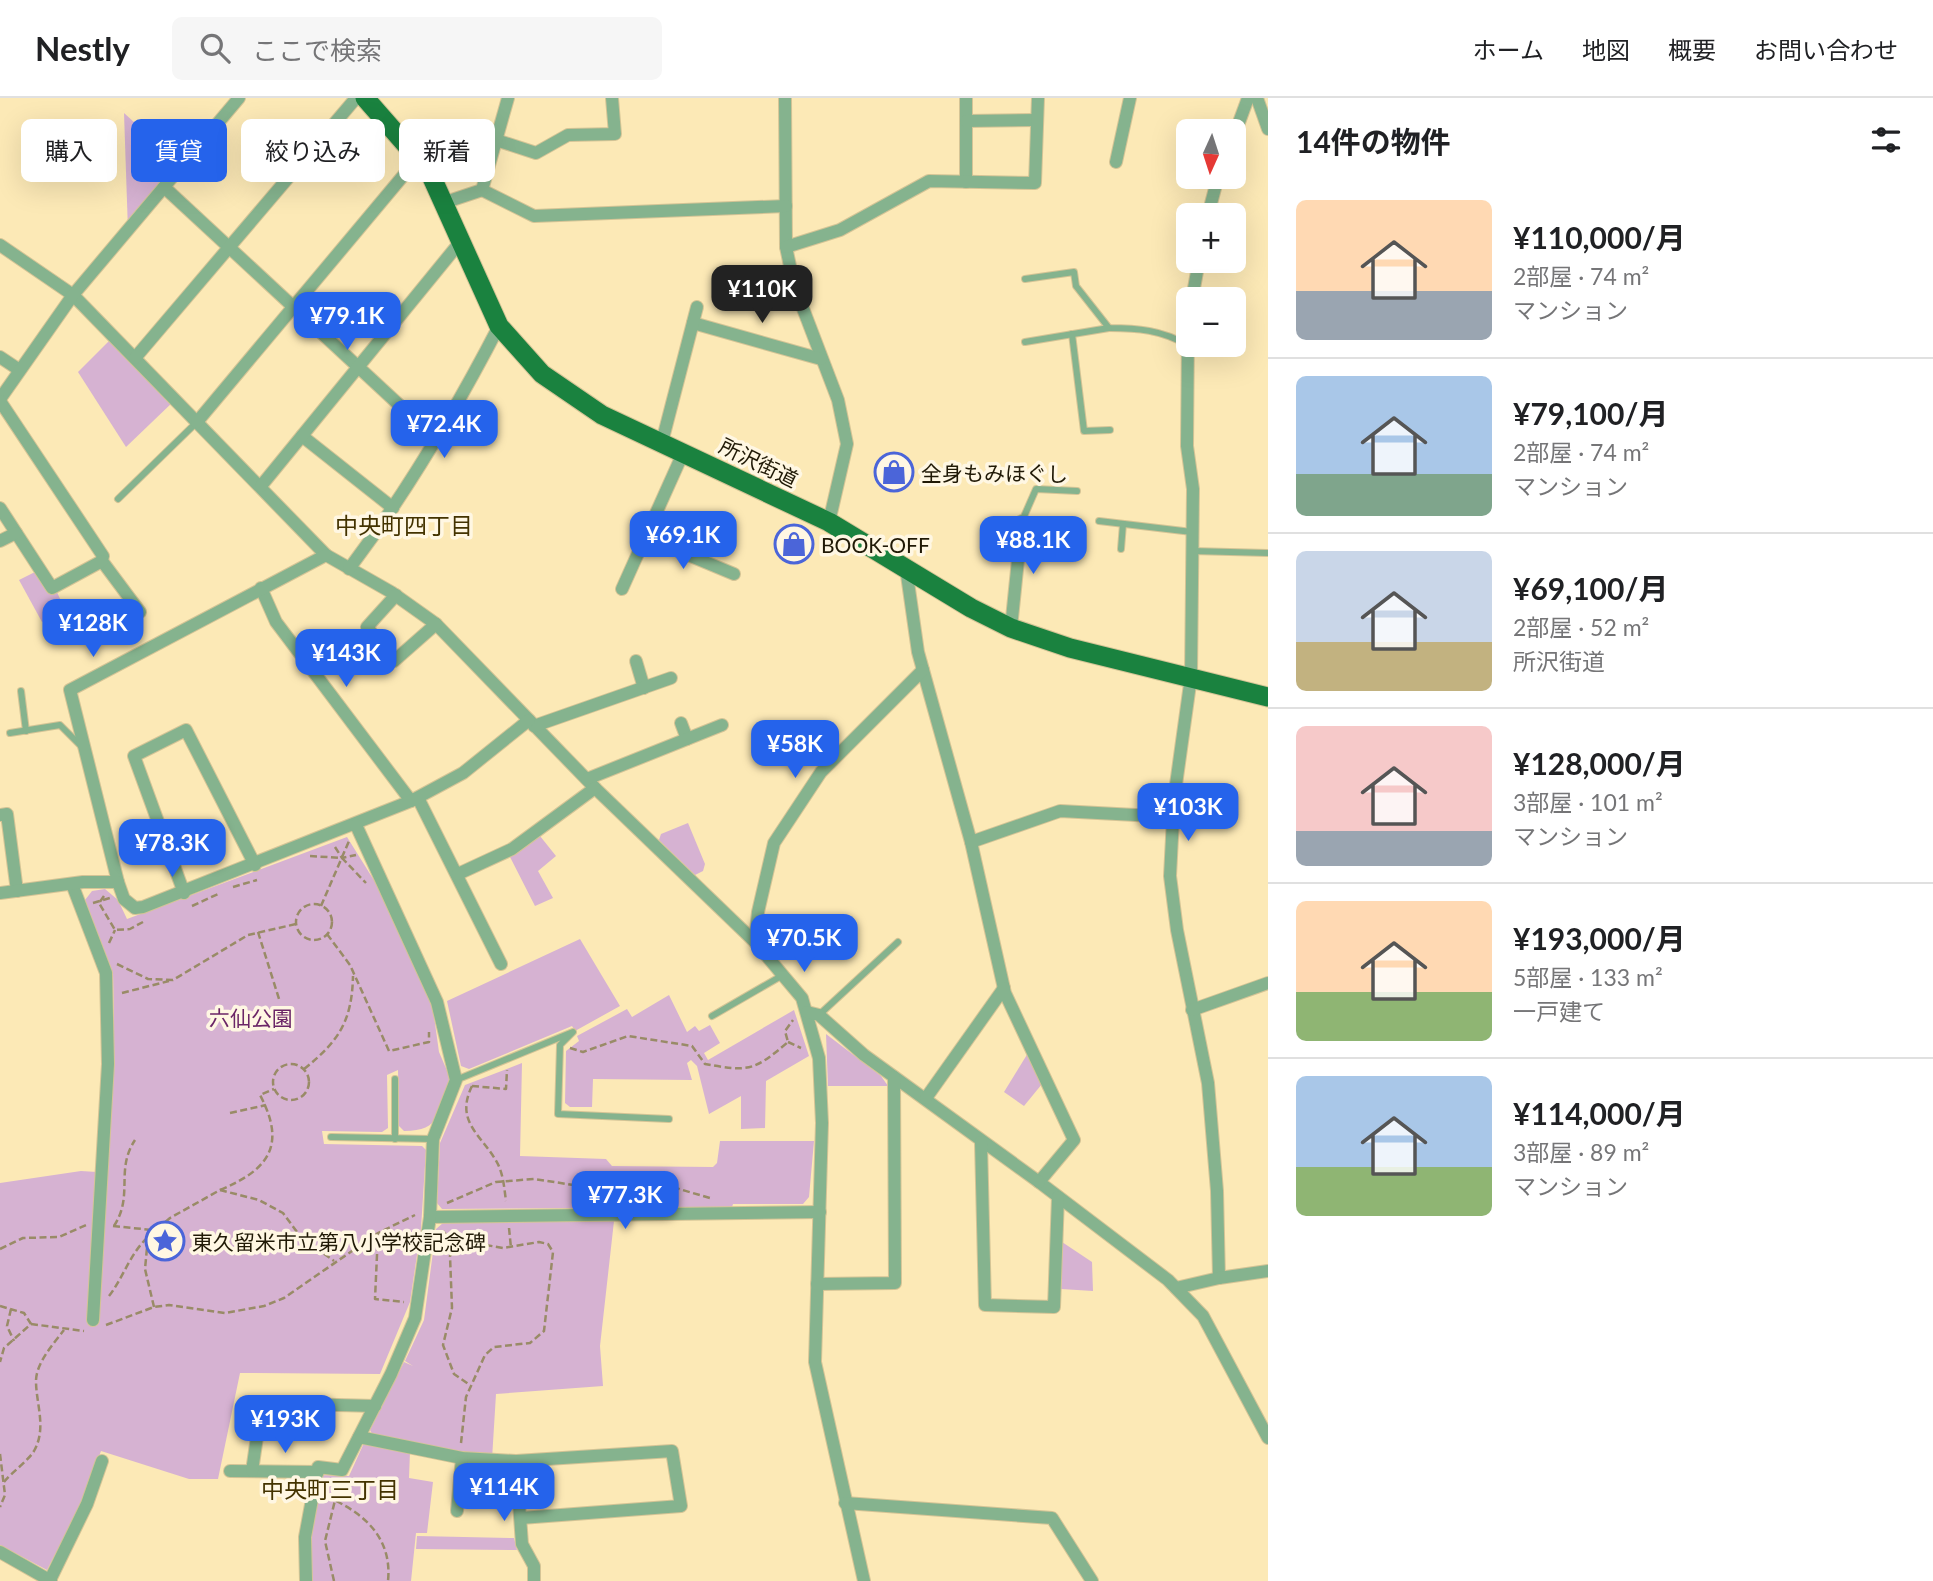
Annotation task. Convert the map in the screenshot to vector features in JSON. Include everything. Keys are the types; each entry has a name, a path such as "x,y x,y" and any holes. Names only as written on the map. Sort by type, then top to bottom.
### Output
{"main road":[{"name":"所沢街道","path":"365,98 399,136"},
{"name":"所沢街道","path":"433,182 446,202 499,326 542,374 602,415 684,451 829,522 971,608 1011,628 1069,648 1268,696"}],"street":[{"path":"140,612 102,561 103,556 0,400 18,369 73,295 239,98"},
{"path":"135,358 356,98"},
{"path":"482,190 508,98"},
{"path":"496,140 536,153 568,135 615,134 612,98"},
{"path":"785,98 786,247 794,285 838,400 847,444 829,522"},
{"path":"966,98 966,181"},
{"path":"786,247 840,230 929,181 1035,183 1038,98"},
{"path":"1116,162 1129,98"},
{"path":"1240,119 1248,98"},
{"path":"1257,98 1268,129"},
{"path":"966,121 1037,120"},
{"path":"197,422 399,180"},
{"path":"164,187 437,440"},
{"path":"446,202 482,190 534,216 786,206"},
{"path":"261,486 461,241"},
{"path":"0,245 73,295 326,555 396,595 436,624 591,784 755,942 813,1013 981,1142 1040,1182 1176,1288 1203,1316 1264,1420 1268,1438"},
{"path":"662,442 696,307"},
{"path":"693,323 821,359"},
{"path":"349,569 437,440 499,326"},
{"path":"0,357 18,369"},
{"path":"1187,357 1192,531 1191,677 1173,817 1170,876 1192,1010 1208,1083 1217,1191 1219,1278"},
{"path":"302,436 393,508"},
{"path":"622,589 684,451"},
{"path":"0,509 52,589 102,561"},
{"path":"1011,628 1022,521"},
{"path":"0,541 16,533"},
{"path":"645,537 734,574"},
{"path":"326,555 70,690 118,882 124,900 135,908 255,865 414,800 463,773 532,723 671,678"},
{"path":"906,568 923,670 971,842 1004,988 1074,1140 1040,1182"},
{"path":"261,588 276,622 414,800 458,874 501,964"},
{"path":"396,595 368,627 394,661 436,624"},
{"path":"636,661 644,688"},
{"path":"755,942 758,912 774,843 821,772 923,670"},
{"path":"681,723 687,739"},
{"path":"458,874 512,849 591,784 722,725"},
{"path":"184,892 134,756 186,730 255,865"},
{"path":"971,842 1060,811 1173,817"},
{"path":"0,815 7,814 17,891"},
{"path":"306,1581 305,1537 318,1467 342,1470 415,1318 430,1214 433,1139 463,1078 437,1002 356,825"},
{"path":"0,893 72,884 118,882"},
{"path":"72,884 107,973 108,1064 93,1326"},
{"path":"1192,1010 1268,983"},
{"path":"926,1098 1004,988"},
{"path":"813,1013 819,1058 822,1140 815,1362 864,1581"},
{"path":"817,1284 895,1283 894,1077"},
{"path":"981,1142 985,1305 1054,1307 1058,1197"},
{"path":"430,1214 508,1216 820,1212"},
{"path":"1176,1288 1268,1271"},
{"path":"251,1471 262,1403 375,1406"},
{"path":"359,1437 459,1457 516,1461 672,1451 681,1506 520,1518"},
{"path":"457,1511 459,1457"},
{"path":"0,1552 50,1581 87,1504 102,1461"},
{"path":"516,1461 522,1544 534,1566 534,1581"},
{"path":"230,1471 317,1472"},
{"path":"845,1503 1052,1518 1092,1581"}],"lane":[{"path":"1025,279 1074,272 1076,286 1109,328"},
{"path":"1025,342 1109,328 1139,328 1176,339"},
{"path":"1073,334 1084,431 1110,430"},
{"path":"118,499 197,422"},
{"path":"1022,521 1036,489 1077,491"},
{"path":"1099,521 1192,531"},
{"path":"1121,550 1122,524"},
{"path":"1192,551 1268,553"},
{"path":"21,691 26,731"},
{"path":"10,733 60,725 83,749"},
{"path":"813,1013 898,942"},
{"path":"712,1016 783,975"},
{"path":"463,1078 573,1032 560,1045 558,1114 669,1119"},
{"path":"394,1139 395,1079"},
{"path":"331,1137 433,1139"}],"path":[{"path":"321,906 356,825"},
{"path":"303,856 342,859 373,890"},
{"path":"321,906 331,918 327,934 319,939 309,939 299,933 297,916 304,907 321,906"},
{"path":"107,996 173,980 258,932 296,924"},
{"path":"112,953 108,943 115,930"},
{"path":"258,932 280,1002"},
{"path":"327,934 353,973 389,1051 429,1042 428,1021"},
{"path":"115,963 148,979 173,980"},
{"path":"304,1069 325,1051 348,1019 353,973"},
{"path":"560,1045 583,1052 628,1036 692,1046 705,1064 739,1070 762,1064 788,1042 785,1031 789,1023 813,1013"},
{"path":"463,1078 472,1086 506,1088 507,1059"},
{"path":"290,1063 304,1069 309,1081 300,1097 288,1100 274,1089 272,1079 281,1066 290,1063"},
{"path":"472,1086 469,1093 470,1124 477,1138 496,1159 503,1181 511,1248"},
{"path":"104,1304 124,1277 138,1246 153,1230 188,1206 248,1178 266,1160 271,1143 266,1105 260,1094 274,1089"},
{"path":"230,1113 266,1105"},
{"path":"114,1226 125,1203 124,1164 135,1140"},
{"path":"0,1306 24,1313 31,1324 64,1329 93,1326 169,1305 225,1313 264,1306 307,1283 334,1261 378,1233 430,1214 472,1190 503,1181 551,1180 620,1190 688,1189 721,1204 722,1213"},
{"path":"220,1190 259,1200 283,1213 300,1236 334,1261"},
{"path":"0,1249 23,1238 59,1237 82,1226 153,1230"},
{"path":"378,1233 375,1298 392,1300"},
{"path":"148,1237 145,1269 154,1307"},
{"path":"459,1457 470,1385 489,1350 502,1345 530,1343 544,1331 551,1247 539,1242 511,1248 469,1242 457,1247 450,1256 452,1308 443,1345 454,1374 470,1385"},
{"path":"11,1309 7,1326 14,1341"},
{"path":"0,1362 4,1348 31,1324"},
{"path":"4,1482 33,1452 40,1433 36,1380 46,1355 64,1329"},
{"path":"0,1454 5,1495 0,1507"},
{"path":"334,1581 325,1541 342,1470"},
{"path":"336,1501 359,1513 377,1533 388,1555 388,1581"}],"green space":[{"path":"124,113 131,119 131,182 169,182 128,231"},
{"path":"114,336 175,400 126,447 78,372"},
{"path":"37,571 56,590 66,612 42,622 19,580"},
{"path":"688,823 705,864 703,871 695,875 659,840 661,834"},
{"path":"540,836 556,856 538,871 553,898 535,906 509,855"},
{"name":"六仙公園","path":"347,837 390,906 432,1002 439,1052 451,1080 437,1117 426,1127 404,1131 399,1126 398,1070 387,1075 388,1128 382,1132 322,1131 324,1144 422,1146 426,1150 421,1228 410,1302 380,1374 240,1373 218,1479 189,1479 101,1451 81,1504 47,1570 0,1545 0,1183 81,1171 97,1172 88,1323 99,1324 114,1013 113,973 85,900 92,891 105,889 118,900 127,919"},
{"path":"580,939 620,1006 575,1031 572,1026 469,1069 461,1066 447,1001"},
{"path":"669,995 687,1032 695,1026 699,1031 710,1025 720,1043 704,1053 708,1060 794,1010 809,1056 766,1081 765,1128 741,1129 741,1096 709,1114 697,1066 691,1060 687,1063 692,1080 593,1079 592,1107 570,1107 565,1103 566,1051 579,1041 577,1036 627,1009 632,1017"},
{"path":"826,1034 881,1076 888,1086 828,1086"},
{"path":"1028,1053 1042,1084 1024,1106 1004,1092"},
{"path":"522,1063 520,1156 606,1159 612,1166 713,1167 717,1163 720,1141 814,1141 809,1197 803,1204 733,1204 732,1207 442,1209 437,1203 440,1143 465,1085"},
{"path":"614,1221 600,1346 603,1386 496,1394 492,1459 372,1434 370,1430 404,1362 413,1366 405,1361 424,1320 436,1229 443,1223"},
{"path":"1062,1242 1092,1262 1093,1291 1061,1289"},
{"path":"364,1443 410,1452 409,1478 433,1482 427,1533 416,1533 411,1581 311,1581 308,1552 320,1475 349,1476"},
{"path":"417,1536 514,1538 517,1550 416,1549"}],"place":[{"name":"全身もみほぐし","path":"894,472"},
{"name":"BOOK-OFF","path":"794,544"},
{"name":"東久留米市立第八小学校記念碑","path":"165,1241"}],"district":[{"name":"中央町四丁目","path":"404,525"},
{"name":"中央町三丁目","path":"330,1489"}]}
